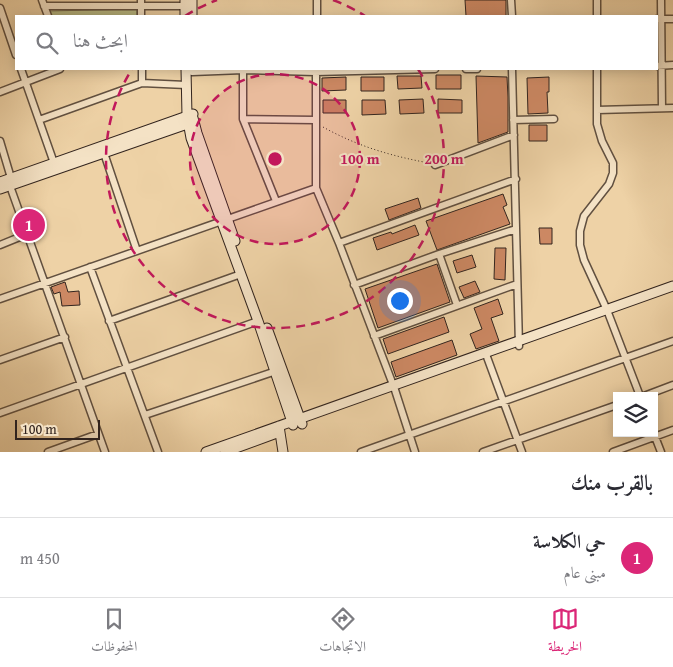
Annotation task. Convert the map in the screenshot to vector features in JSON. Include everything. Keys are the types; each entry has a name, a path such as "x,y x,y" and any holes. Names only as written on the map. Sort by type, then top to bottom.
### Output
{"street":[{"path":"316,0 317,15"},
{"path":"511,0 512,15"},
{"path":"597,0 597,15"},
{"path":"661,0 659,65 662,108"},
{"path":"48,15 43,3 187,2"},
{"path":"186,15 187,2"},
{"path":"187,2 192,15"},
{"path":"0,8 15,52"},
{"path":"659,19 673,19"},
{"path":"659,65 673,65"},
{"path":"21,70 54,163"},
{"path":"0,92 57,70"},
{"path":"142,70 142,83"},
{"path":"190,70 315,70 316,188 394,388 415,452"},
{"path":"190,70 186,84 190,119"},
{"path":"190,70 191,138 224,220 297,423"},
{"path":"243,70 243,119 276,201"},
{"path":"512,70 516,179 518,344"},
{"path":"597,70 598,130 613,163 614,173 609,184 584,216 579,240 584,260 608,312 640,392"},
{"path":"39,120 142,83 186,84"},
{"path":"597,110 673,108"},
{"path":"0,182 11,182 104,153 190,119"},
{"path":"0,189 11,182 54,163 190,119"},
{"path":"243,119 315,122"},
{"path":"513,120 554,119"},
{"path":"435,164 514,135"},
{"path":"0,140 27,234 104,452"},
{"path":"104,153 137,251"},
{"path":"339,243 516,179"},
{"path":"0,299 316,188"},
{"path":"224,220 241,274 297,423"},
{"path":"354,285 516,229"},
{"path":"0,245 27,234"},
{"path":"440,254 457,305"},
{"path":"90,267 158,452"},
{"path":"109,320 241,274"},
{"path":"374,336 517,284"},
{"path":"225,452 281,433 297,423 673,288"},
{"path":"0,413 258,321"},
{"path":"0,360 64,337"},
{"path":"361,452 673,341"},
{"path":"394,388 487,358 518,344"},
{"path":"487,358 522,452"},
{"path":"144,416 276,371"},
{"path":"653,392 673,385"},
{"path":"483,452 613,406"},
{"path":"658,434 673,430"},
{"path":"206,452 281,433"},
{"path":"278,452 281,433"},
{"path":"281,433 283,452"},
{"path":"48,452 98,434"},
{"path":"613,452 649,437"},
{"path":"655,437 661,452"}],"path":[{"path":"315,122 348,141 403,158 435,164"}],"green space":[{"path":"137,9 137,15 51,15 49,11"}],"building":[{"path":"465,0 506,0 506,15 466,15"},
{"path":"436,75 461,75 461,89 436,89"},
{"path":"397,76 421,76 422,88 398,89"},
{"path":"476,76 507,77 508,97 508,132 478,143"},
{"path":"346,77 346,90 322,91 322,78"},
{"path":"361,77 384,77 384,91 361,91"},
{"path":"549,77 549,92 547,92 548,113 528,114 527,78"},
{"path":"423,99 424,113 400,114 399,100"},
{"path":"438,99 462,100 462,113 438,113"},
{"path":"323,100 346,100 346,113 323,113"},
{"path":"362,100 385,100 386,114 362,115"},
{"path":"529,125 547,125 547,141 529,141"},
{"path":"503,194 507,205 503,207 510,224 437,250 426,221"},
{"path":"418,198 421,208 389,220 385,209"},
{"path":"415,225 419,235 377,250 373,238 391,232 392,234"},
{"path":"539,228 552,228 552,244 540,244"},
{"path":"495,248 506,248 505,280 494,279"},
{"path":"472,255 476,267 457,273 453,261"},
{"path":"437,264 450,302 378,328 365,289"},
{"path":"475,281 480,292 464,298 459,287"},
{"path":"65,282 68,292 79,291 80,305 62,306 60,292 54,294 51,287"},
{"path":"498,299 503,314 491,318 499,341 476,349 470,334 482,329 474,308"},
{"path":"444,317 449,332 388,354 383,339"},
{"path":"452,340 457,355 396,377 391,362"}],"place":[{"name":"حي الكلاسة","path":"29,225"}]}
